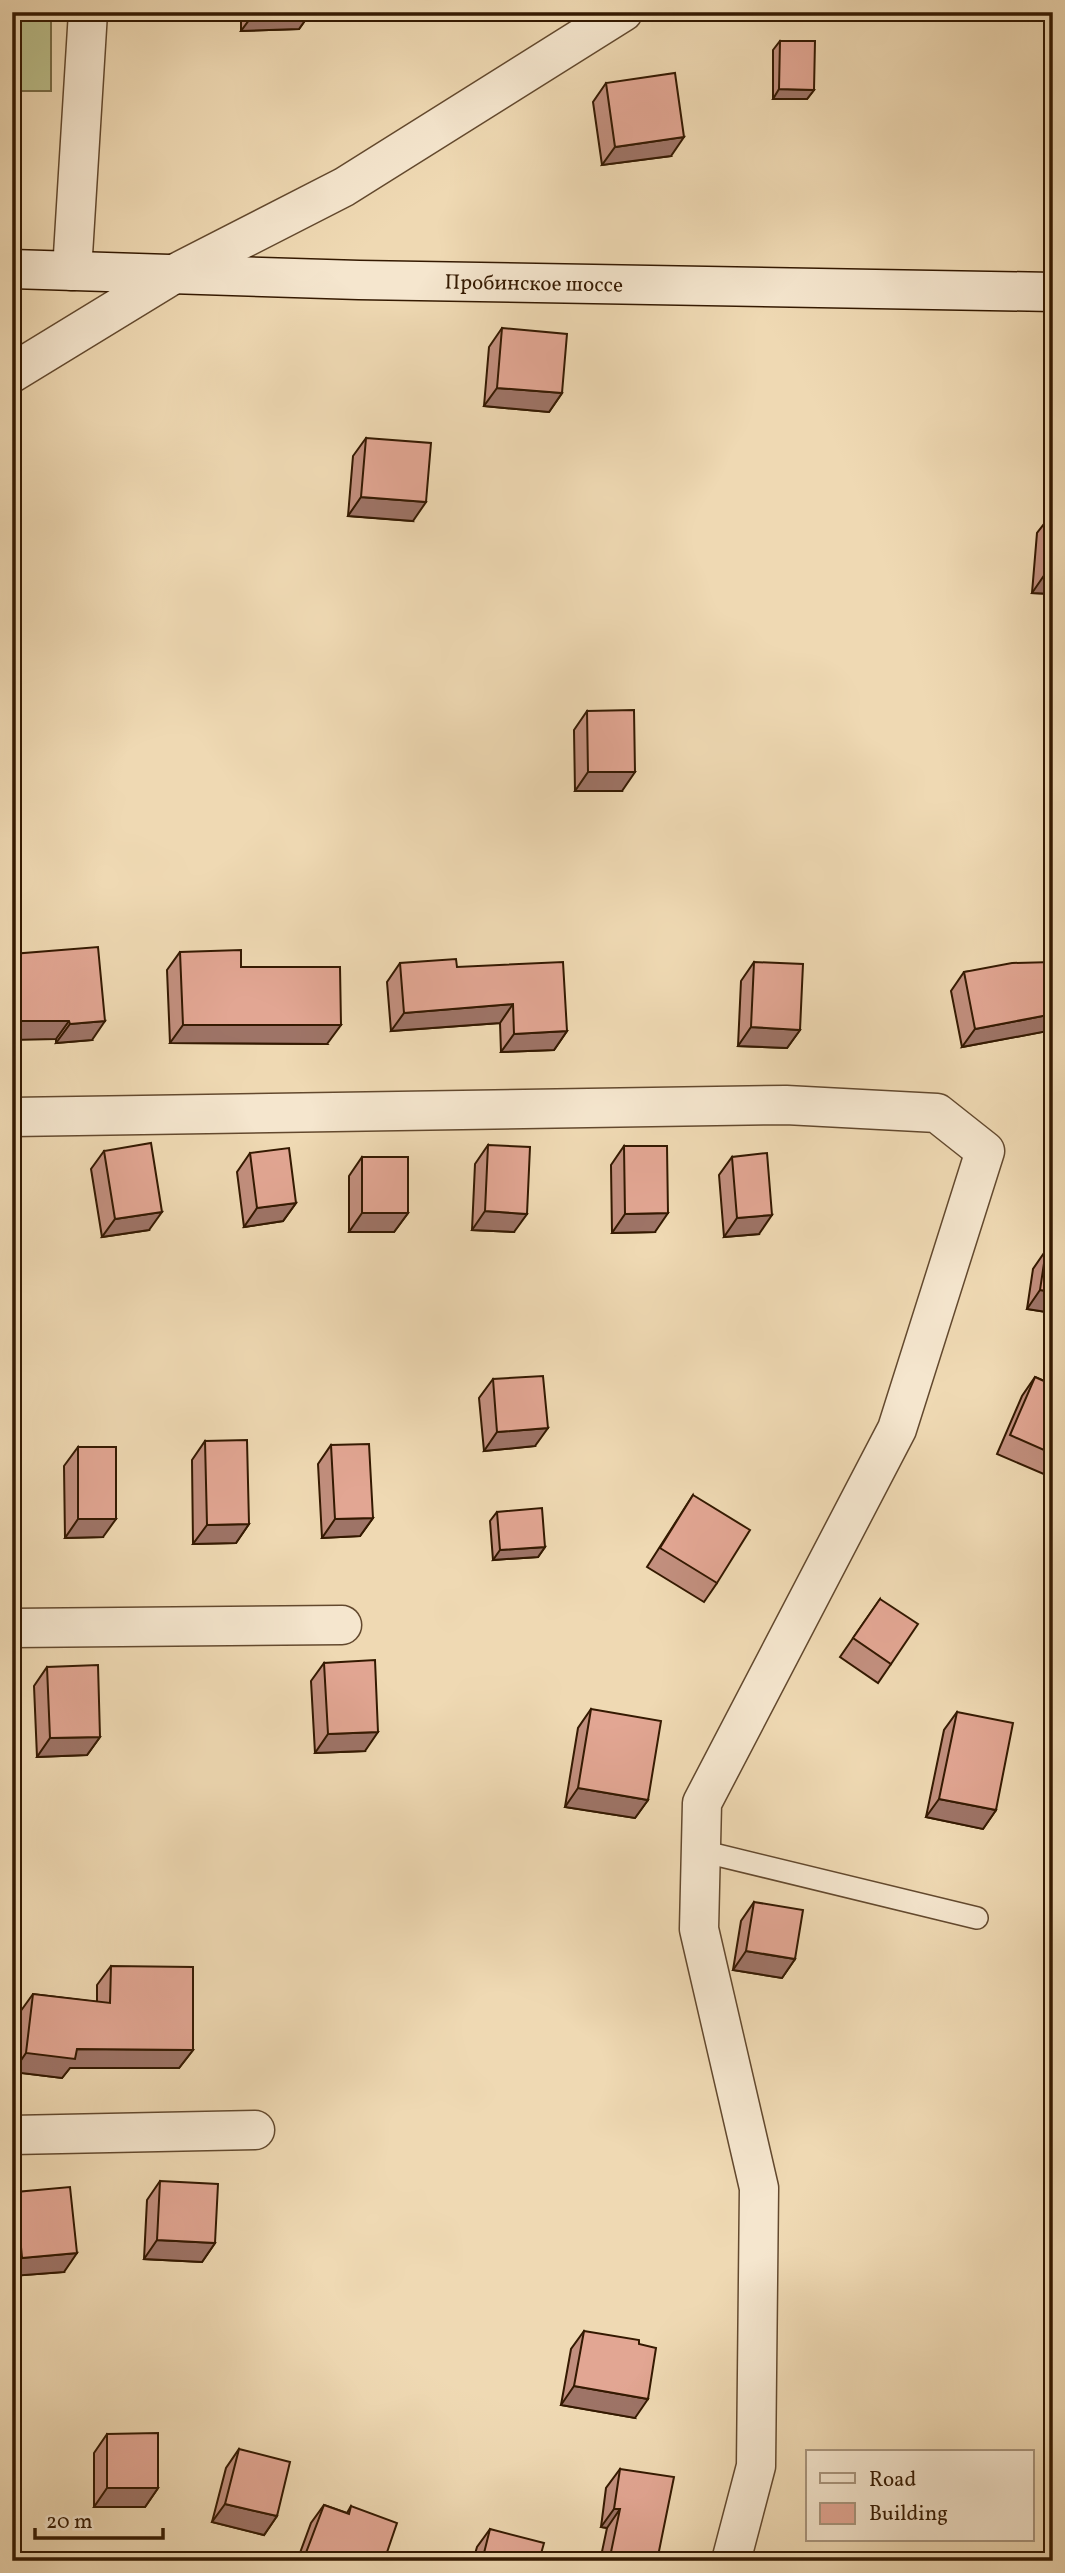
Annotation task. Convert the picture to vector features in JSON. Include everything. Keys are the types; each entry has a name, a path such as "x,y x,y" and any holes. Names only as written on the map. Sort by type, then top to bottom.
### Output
{"street":[{"path":"72,271 88,12"},
{"path":"12,373 174,274 344,187 623,12"},
{"name":"Пробинское шоссе","path":"12,269 1053,292"},
{"path":"12,1117 786,1105 937,1113 985,1151 897,1429 702,1803 699,1929 760,2188 756,2466 731,2561"},
{"path":"12,1628 342,1625"},
{"path":"12,2135 256,2130"}],"lane":[{"path":"701,1851 977,1918"}],"green space":[{"path":"12,12 51,12 51,91 12,91"}],"building":[{"path":"780,41 815,41 814,90 779,89"},
{"path":"675,73 684,137 615,147 606,83"},
{"path":"502,328 567,334 562,393 497,388"},
{"path":"366,438 431,443 426,502 361,497"},
{"path":"1053,515 1053,575 1045,574"},
{"path":"634,710 635,772 588,772 587,711"},
{"path":"98,947 105,1021 70,1024 69,1021 12,1021 12,954"},
{"path":"241,950 241,967 340,967 341,1025 183,1025 180,952"},
{"path":"456,959 457,967 563,962 567,1031 514,1034 513,1004 404,1013 400,963"},
{"path":"754,962 803,964 800,1030 751,1027"},
{"path":"1053,962 1053,1014 975,1029 964,972 1012,963"},
{"path":"151,1143 162,1212 115,1219 104,1151"},
{"path":"488,1145 530,1147 527,1214 485,1211"},
{"path":"624,1146 667,1146 668,1213 625,1214"},
{"path":"289,1148 296,1203 257,1208 250,1153"},
{"path":"767,1153 772,1215 737,1218 732,1157"},
{"path":"362,1157 408,1157 408,1213 362,1213"},
{"path":"1046,1250 1053,1251 1053,1292 1040,1290"},
{"path":"543,1376 548,1428 497,1432 493,1379"},
{"path":"1035,1377 1053,1385 1053,1454 1010,1435"},
{"path":"247,1440 249,1524 207,1525 205,1441"},
{"path":"369,1444 373,1518 335,1519 331,1445"},
{"path":"78,1447 116,1447 116,1519 78,1519"},
{"path":"693,1495 750,1530 717,1583 660,1548"},
{"path":"542,1508 545,1547 500,1550 497,1512"},
{"path":"880,1599 918,1624 891,1664 853,1638"},
{"path":"375,1660 378,1732 328,1734 324,1663"},
{"path":"98,1665 100,1737 50,1738 47,1667"},
{"path":"591,1709 661,1721 648,1800 578,1788"},
{"path":"957,1712 1013,1723 996,1810 939,1799"},
{"path":"754,1902 803,1910 795,1959 746,1951"},
{"path":"111,1966 193,1967 193,2050 77,2049 75,2059 26,2053 33,1994 110,2003"},
{"path":"160,2181 218,2184 215,2243 157,2240"},
{"path":"70,2187 77,2253 22,2258 16,2192"},
{"path":"584,2331 639,2340 639,2344 656,2348 648,2399 574,2386"},
{"path":"158,2433 158,2488 107,2488 107,2434"},
{"path":"239,2449 290,2462 277,2516 225,2504"},
{"path":"620,2469 674,2477 657,2561 611,2561 620,2509 614,2509"},
{"path":"324,2505 349,2514 351,2506 397,2523 384,2561 312,2561 304,2558"},
{"path":"490,2529 544,2543 539,2561 482,2561"}]}
